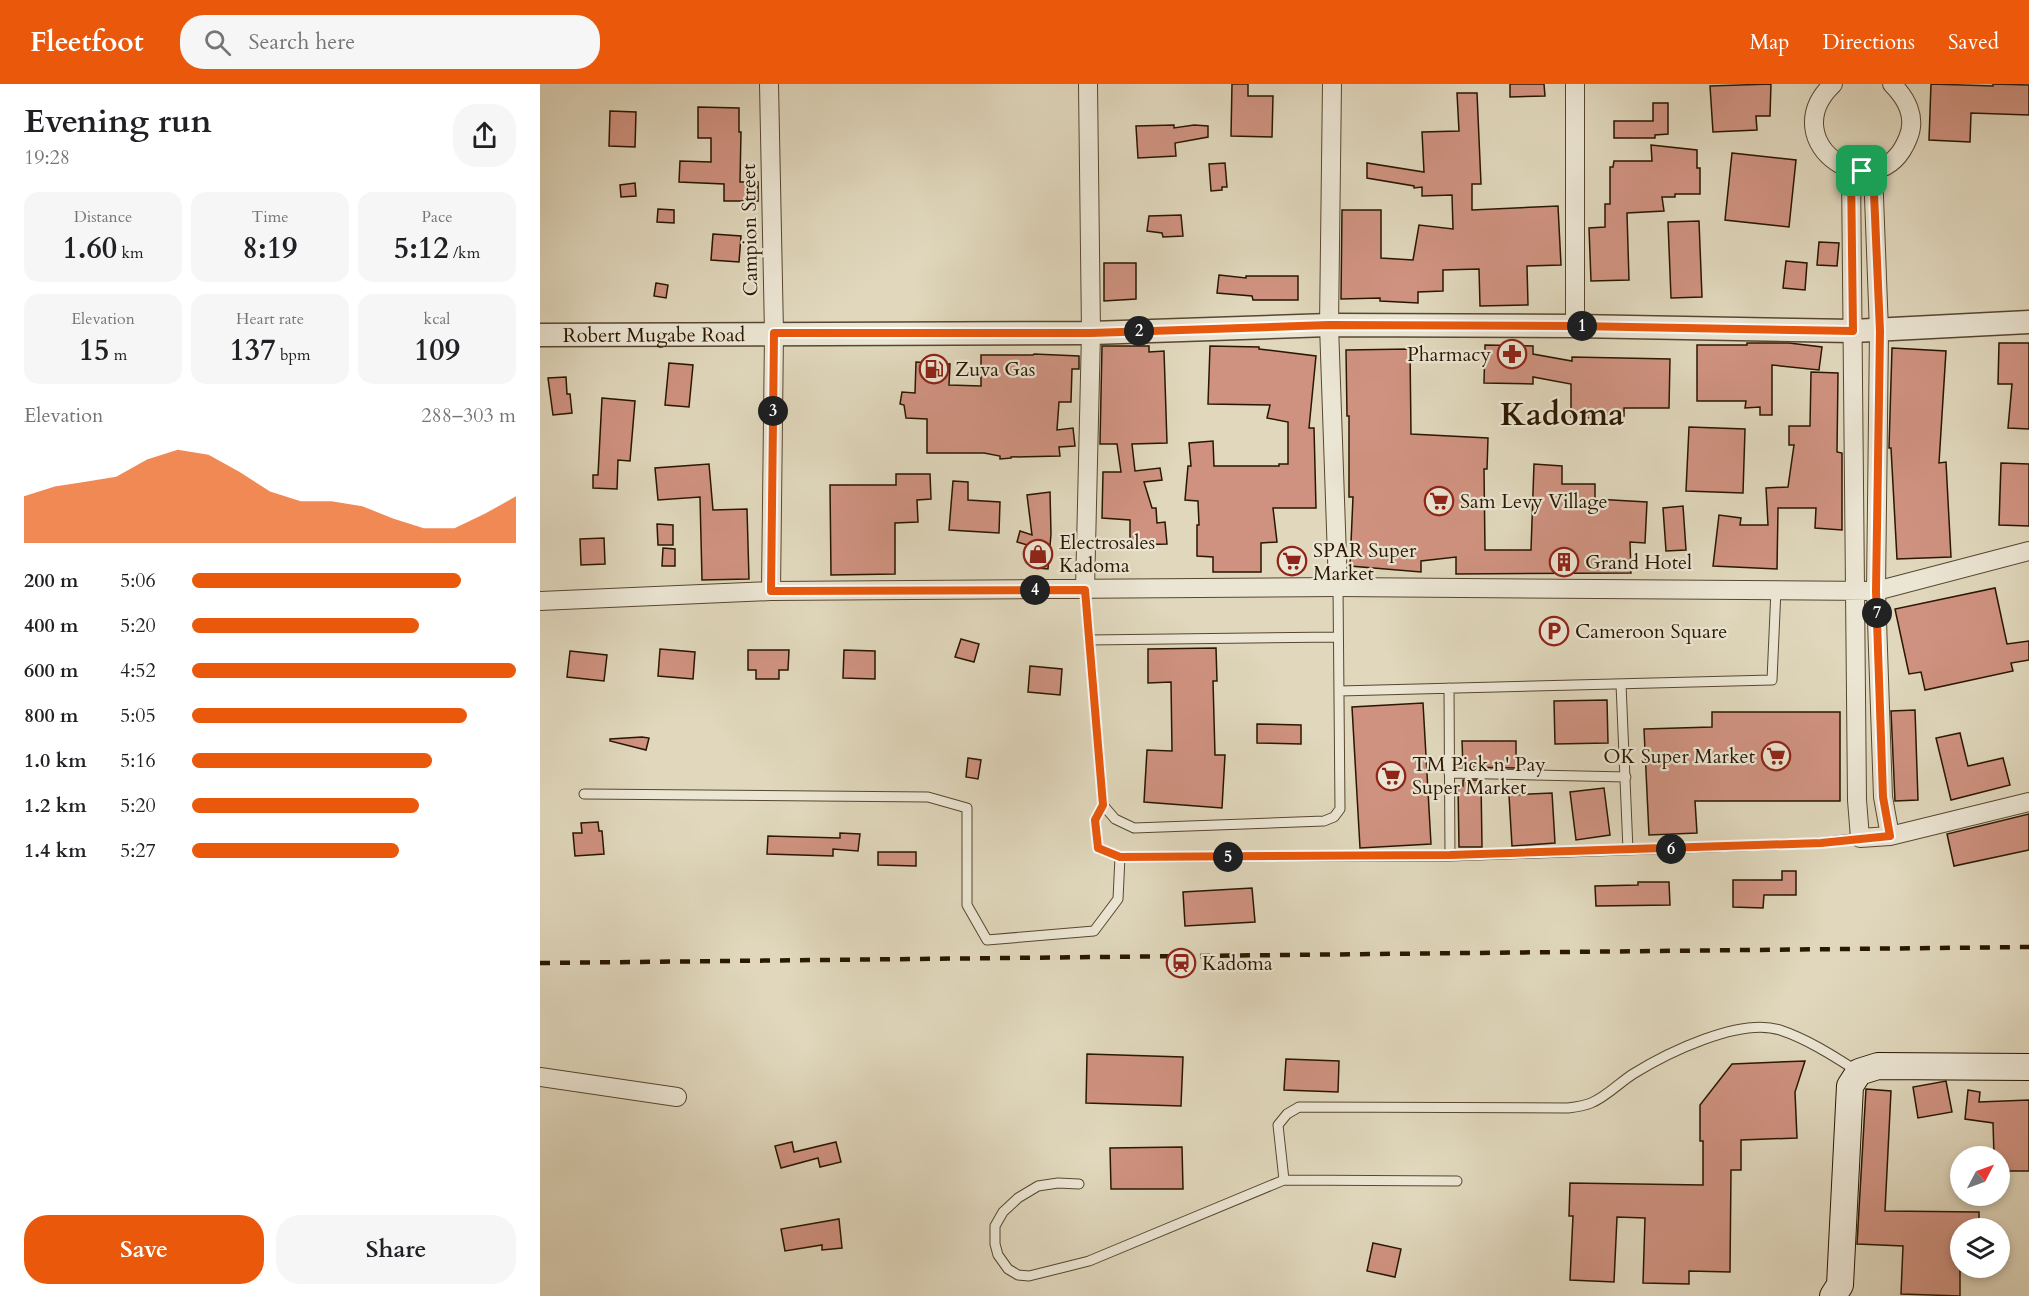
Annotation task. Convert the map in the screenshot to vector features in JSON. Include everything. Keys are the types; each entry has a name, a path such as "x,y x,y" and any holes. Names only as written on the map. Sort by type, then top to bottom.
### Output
{"main road":[{"path":"1833,1296 1840,1285 1850,1086 1859,1072 1878,1066 2029,1067"}],"street":[{"name":"Campion Street","path":"769,84 774,333 771,591"},
{"path":"1085,590 1091,333 1088,84"},
{"path":"1332,84 1329,325 1338,587"},
{"path":"1575,84 1575,326"},
{"path":"1833,84 1822,94 1815,111 1814,130 1821,148 1834,162 1851,170 1873,170 1890,163 1904,149 1911,132 1911,113 1903,95 1892,84"},
{"path":"1851,170 1857,800 1860,838 1890,836 2029,802"},
{"path":"1873,170 1880,331 1876,591 1883,797 1890,836"},
{"name":"Robert Mugabe Road","path":"540,335 1091,333 1329,325 1880,331 2029,322"},
{"path":"540,601 771,591 1338,587 1876,591 2029,551"},
{"path":"540,1077 676,1097"}],"lane":[{"path":"1103,805 1115,819 1134,828 1323,821 1334,817 1340,809 1338,587"},
{"path":"1339,691 1772,680 1776,589"},
{"path":"1085,590 1103,805 1095,820 1098,848 1120,857 1450,855 1821,843 1860,838"},
{"path":"1089,640 1338,637"},
{"path":"1621,684 1628,850"},
{"path":"1449,688 1450,855"},
{"path":"1449,772 1626,777"},
{"path":"584,794 928,797 968,808 967,905 987,940 1094,931 1118,899 1120,857"},
{"path":"1284,1180 1278,1125 1287,1114 1299,1107 1568,1108 1592,1103 1664,1056 1704,1039 1750,1026 1778,1029 1822,1048 1859,1072"},
{"path":"1079,1184 1058,1183 1038,1186 1018,1198 1003,1212 995,1226 995,1244 998,1255 1008,1269 1018,1275 1029,1276 1089,1261 1284,1180 1457,1181"}],"building":[{"path":"1232,84 1248,84 1248,96 1273,96 1272,137 1231,136"},
{"path":"1510,84 1544,84 1545,96 1510,97"},
{"path":"1771,84 1770,116 1756,116 1757,130 1713,132 1710,86"},
{"path":"1931,84 2029,85 2029,115 1971,113 1970,142 1929,140"},
{"path":"1457,93 1477,93 1481,184 1472,184 1472,210 1558,206 1561,265 1527,266 1528,305 1480,306 1479,269 1443,270 1443,291 1418,292 1418,303 1380,301 1380,298 1341,299 1342,210 1381,210 1381,258 1413,260 1419,225 1453,229 1452,195 1422,196 1422,187 1414,188 1414,186 1367,178 1367,163 1424,172 1422,132 1459,131"},
{"path":"1653,103 1668,103 1668,134 1655,135 1655,138 1614,138 1614,121 1653,121"},
{"path":"698,107 739,108 740,182 758,182 758,201 724,201 724,184 679,182 680,161 711,162 711,138 698,138"},
{"path":"610,111 636,112 635,147 609,146"},
{"path":"1174,125 1174,128 1194,125 1208,126 1208,137 1175,143 1176,156 1138,158 1136,126"},
{"path":"1651,145 1697,150 1700,194 1675,194 1675,197 1662,197 1664,211 1627,213 1629,280 1591,281 1589,228 1605,227 1605,204 1610,204 1610,167 1613,167 1614,161 1652,161"},
{"path":"1732,153 1796,160 1789,227 1725,220"},
{"path":"1225,163 1227,187 1211,191 1209,164"},
{"path":"635,183 636,196 621,197 620,185"},
{"path":"658,209 674,210 674,223 657,222"},
{"path":"1181,215 1183,236 1163,237 1162,233 1147,231 1149,216"},
{"path":"1699,221 1702,297 1671,298 1668,222"},
{"path":"713,234 741,236 739,262 711,260"},
{"path":"1819,242 1839,243 1837,266 1817,265"},
{"path":"1786,261 1807,263 1805,290 1783,288"},
{"path":"1104,263 1136,263 1136,299 1104,301"},
{"path":"1219,275 1246,278 1246,276 1298,276 1298,300 1253,300 1252,296 1217,293"},
{"path":"656,283 668,285 666,298 654,296"},
{"path":"1747,343 1789,343 1822,347 1819,370 1772,365 1772,415 1760,415 1760,407 1745,408 1746,401 1697,401 1697,345 1747,345"},
{"path":"1999,343 2029,343 2029,429 2008,428 2012,384 1998,384"},
{"path":"1485,345 1533,346 1533,354 1572,361 1572,357 1670,359 1669,408 1624,408 1624,416 1594,414 1594,418 1571,417 1571,384 1533,377 1533,384 1484,383"},
{"path":"1102,346 1149,346 1149,352 1164,351 1167,443 1132,444 1135,471 1160,468 1162,480 1144,482 1152,508 1156,508 1157,523 1165,522 1167,544 1130,545 1130,520 1102,518 1103,472 1121,472 1117,444 1100,444"},
{"path":"1210,346 1259,347 1259,349 1316,356 1309,428 1314,428 1316,508 1273,508 1277,542 1261,543 1261,572 1213,572 1213,557 1197,556 1198,501 1185,500 1188,466 1191,466 1189,443 1213,441 1214,466 1279,466 1279,464 1288,464 1288,422 1267,418 1270,405 1208,404"},
{"path":"1892,348 1946,351 1939,463 1946,462 1951,557 1897,559 1891,448 1889,448"},
{"path":"1410,349 1411,434 1488,438 1487,469 1484,469 1485,550 1531,550 1534,464 1562,466 1562,484 1595,484 1595,499 1647,502 1645,543 1630,542 1631,573 1456,574 1456,557 1421,561 1421,572 1350,566 1353,497 1349,497 1346,350"},
{"path":"981,355 1079,356 1079,369 1072,369 1071,402 1059,402 1057,430 1073,428 1075,446 1059,447 1060,456 1000,459 1000,456 984,453 927,453 927,419 906,418 904,405 900,404 902,392 915,393 916,362 950,364 949,385 981,386"},
{"path":"669,363 693,365 689,407 665,405"},
{"path":"1811,372 1838,373 1837,452 1842,453 1842,530 1815,528 1816,508 1778,508 1777,569 1713,566 1719,515 1741,518 1740,525 1768,525 1766,488 1788,487 1794,445 1789,445 1789,426 1810,426"},
{"path":"566,377 567,394 570,394 572,413 553,415 548,378"},
{"path":"602,398 635,401 630,461 618,460 617,489 593,488 593,475 598,475"},
{"path":"1689,427 1745,429 1743,493 1686,491"},
{"path":"2001,463 2029,464 2029,526 1999,525"},
{"path":"709,464 713,510 747,509 749,579 702,580 700,497 658,500 655,468"},
{"path":"896,474 930,474 931,499 917,500 918,522 895,523 895,574 831,575 830,485 896,485"},
{"path":"953,481 968,482 968,500 1000,502 999,533 949,530"},
{"path":"1050,492 1051,534 1048,569 1037,568 1038,548 1017,542 1020,531 1032,535 1027,495"},
{"path":"1683,506 1686,550 1666,551 1663,508"},
{"path":"657,524 673,525 673,545 658,545"},
{"path":"604,538 605,564 581,565 580,539"},
{"path":"663,548 675,549 675,566 662,566"},
{"path":"1995,588 2007,644 2029,641 2029,660 2011,663 2013,671 1925,690 1921,672 1909,674 1895,609"},
{"path":"961,639 979,644 974,662 955,657"},
{"path":"1216,648 1217,681 1213,681 1215,755 1225,755 1222,808 1144,802 1147,750 1172,751 1171,682 1148,683 1148,649"},
{"path":"660,649 695,652 693,679 658,676"},
{"path":"748,650 789,650 788,670 779,670 779,679 756,679 756,670 748,670"},
{"path":"844,650 875,651 875,679 843,678"},
{"path":"570,651 607,655 604,681 567,677"},
{"path":"1030,666 1062,669 1060,695 1028,692"},
{"path":"1607,700 1608,743 1555,744 1554,701"},
{"name":"TM Pick n' Pay Super Market","path":"1423,703 1431,844 1360,848 1352,707"},
{"path":"1915,710 1918,800 1895,801 1891,711"},
{"name":"OK Super Market","path":"1712,712 1840,712 1840,801 1695,801 1697,833 1649,835 1644,729 1712,727"},
{"path":"1257,724 1301,725 1301,744 1257,743"},
{"path":"1960,733 1968,766 2003,758 2010,785 1951,800 1936,738"},
{"path":"649,738 646,750 610,741 610,739"},
{"path":"1462,741 1516,741 1516,768 1463,767"},
{"path":"968,758 981,760 978,779 966,777"},
{"path":"1463,780 1481,780 1482,847 1459,847 1458,786 1463,786"},
{"path":"1604,788 1610,835 1576,840 1570,792"},
{"path":"1552,793 1555,843 1512,846 1509,795"},
{"path":"2029,814 2029,850 1954,866 1947,834"},
{"path":"598,822 599,831 602,831 604,854 575,856 573,833 582,833 581,823"},
{"path":"840,833 860,834 858,851 833,849 833,856 767,854 768,836 840,838"},
{"path":"878,852 916,852 916,866 878,865"},
{"path":"1782,871 1796,871 1796,895 1764,895 1763,908 1733,907 1733,880 1782,880"},
{"path":"1638,882 1669,882 1670,905 1596,906 1595,886 1638,885"},
{"path":"1252,888 1255,922 1185,926 1183,892"},
{"path":"1087,1054 1183,1057 1181,1106 1086,1103"},
{"path":"1286,1059 1339,1061 1338,1092 1284,1090"},
{"path":"1805,1061 1795,1092 1797,1138 1741,1140 1741,1170 1731,1170 1730,1272 1689,1271 1689,1284 1643,1283 1645,1218 1617,1217 1614,1282 1570,1280 1573,1216 1569,1216 1570,1183 1703,1185 1700,1105 1732,1064"},
{"path":"1946,1081 1952,1112 1918,1118 1913,1087"},
{"path":"1866,1089 1891,1091 1885,1211 1979,1212 1979,1218 1950,1218 1950,1278 1960,1278 1960,1296 1901,1294 1903,1246 1857,1244"},
{"path":"1968,1090 1980,1092 1979,1102 2029,1100 2029,1171 2010,1171 2010,1146 1994,1146 1993,1123 1965,1119"},
{"path":"792,1142 794,1152 836,1142 841,1162 820,1167 818,1158 781,1168 775,1146"},
{"path":"1182,1147 1183,1189 1111,1189 1110,1148"},
{"path":"839,1219 842,1248 822,1250 822,1245 785,1251 781,1229"},
{"path":"1373,1243 1401,1249 1395,1277 1367,1271"}],"railway":[{"path":"540,963 2029,947"}],"place":[{"name":"Pharmacy","path":"1512,354"},
{"name":"Zuva Gas","path":"934,369"},
{"name":"Sam Levy Village","path":"1439,501"},
{"name":"Electrosales Kadoma","path":"1038,554"},
{"name":"SPAR Super Market","path":"1292,561"},
{"name":"Grand Hotel","path":"1564,562"},
{"name":"Cameroon Square","path":"1554,631"},
{"name":"OK Super Market","path":"1776,756"},
{"name":"TM Pick n' Pay Super Market","path":"1391,776"},
{"name":"Kadoma","path":"1181,963"}],"district":[{"name":"Kadoma","path":"1562,414"}],"route":[{"path":"1851,170 1862,171 1873,170 1880,331 1876,591 1883,797 1890,836 1821,843 1450,855 1120,857 1098,848 1095,820 1103,805 1085,590 771,591 774,333 1091,333 1329,325 1575,326 1853,331 1851,170"}]}
